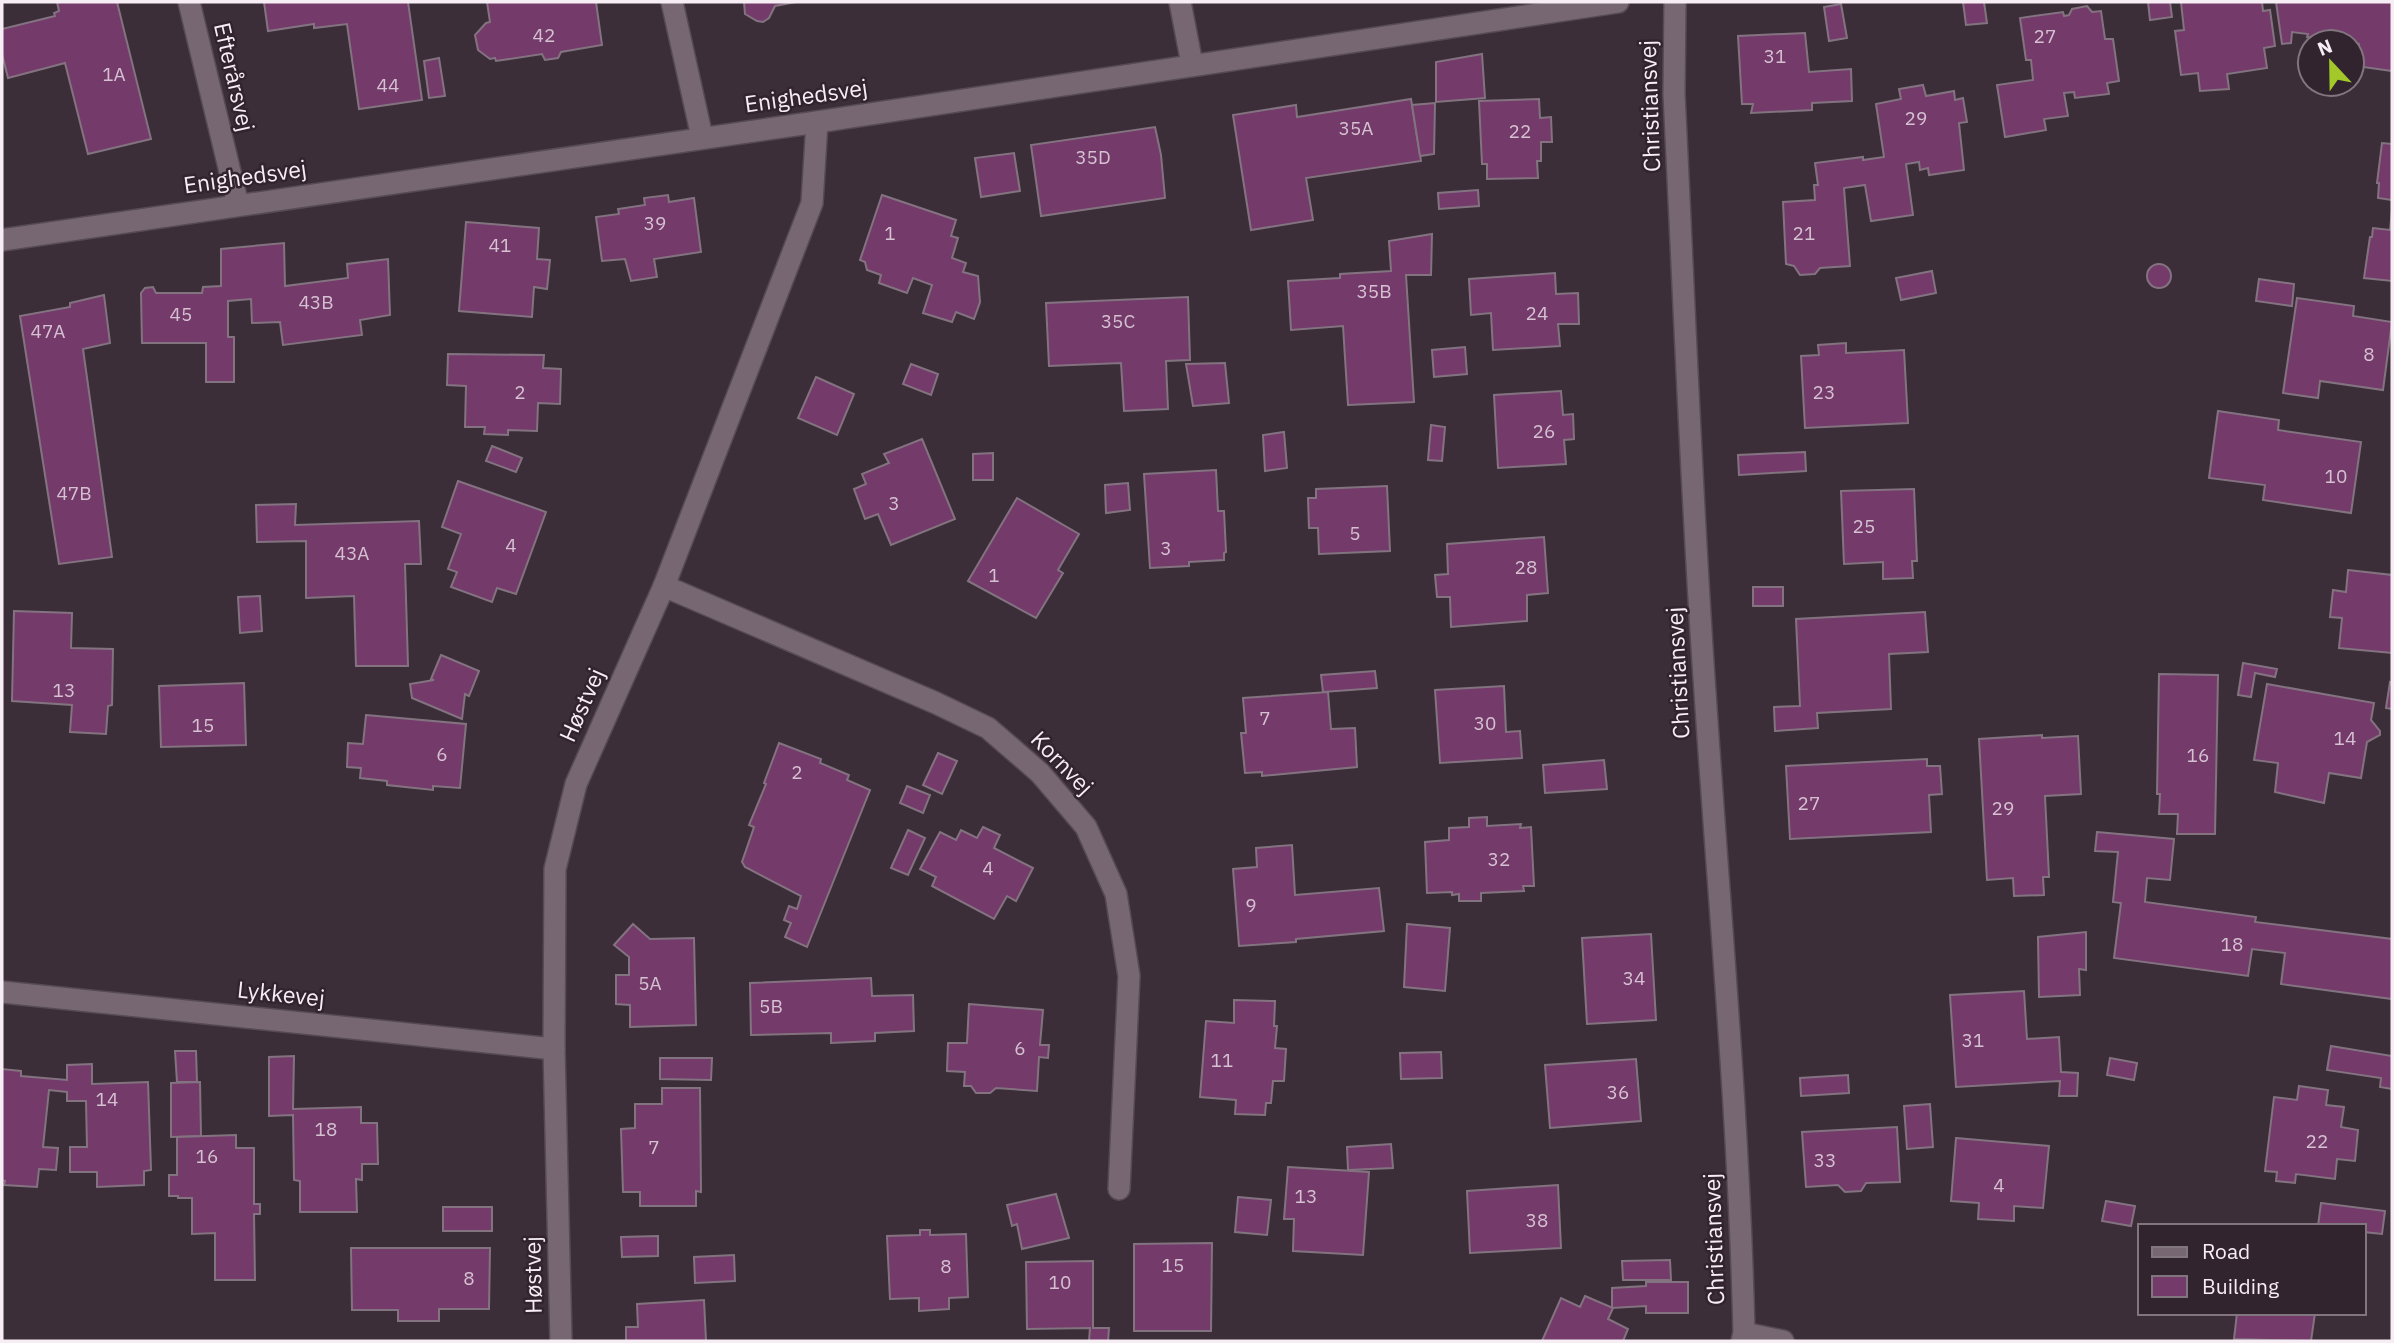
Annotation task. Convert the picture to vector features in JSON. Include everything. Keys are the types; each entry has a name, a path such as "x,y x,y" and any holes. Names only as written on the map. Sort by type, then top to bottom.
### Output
{"street":[{"name":"Efterårsvej","path":"189,2 238,205"},
{"path":"672,2 702,137"},
{"path":"1180,2 1192,64"},
{"name":"Enighedsvej","path":"2,240 1618,2"},
{"name":"Christiansvej","path":"1675,2 1674,94 1703,663 1742,1232 1743,1337"},
{"name":"Høstvej","path":"561,1341 554,1049 555,869 576,785 663,586 812,203 817,122"},
{"name":"Kornvej","path":"663,586 988,728 1040,773 1086,827 1116,894 1129,976 1119,1189"},
{"name":"Lykkevej","path":"2,992 554,1049"},
{"path":"1743,1337 1783,1341"}],"building":[{"path":"57,2 117,2 151,139 88,154 65,63 8,78 2,54 2,29 55,16 54,13 59,11"},
{"path":"264,2 408,2 422,100 359,109 347,24 314,28 314,24 268,31"},
{"path":"487,2 596,2 602,45 561,52 558,58 545,60 542,54 496,61 495,58 490,59 478,50 475,35 490,22"},
{"path":"744,2 796,2 775,6 769,18 763,22 745,14"},
{"path":"1963,2 1984,2 1987,23 1966,25"},
{"path":"2148,2 2170,2 2172,17 2150,20"},
{"path":"2181,2 2262,2 2263,11 2270,10 2275,46 2264,48 2267,68 2227,74 2229,89 2200,91 2198,73 2181,75 2175,31 2184,30"},
{"path":"2276,2 2392,2 2392,71 2366,67 2366,28 2296,28 2296,32 2292,32 2291,43 2282,44"},
{"path":"1841,4 1847,38 1829,41 1824,7"},
{"path":"2087,6 2092,12 2101,11 2105,39 2113,39 2119,81 2107,83 2109,94 2075,98 2074,92 2064,93 2068,116 2044,119 2046,130 2005,137 1997,85 2033,80 2031,60 2026,60 2020,18 2063,12 2064,16 2069,15 2072,9"},
{"path":"1805,33 1809,72 1851,69 1852,101 1812,103 1812,110 1751,113 1753,104 1742,104 1738,36"},
{"path":"1482,54 1485,98 1436,102 1436,62"},
{"path":"439,58 445,96 429,98 424,61"},
{"path":"1923,85 1926,96 1954,91 1955,100 1963,98 1967,122 1959,123 1964,170 1929,175 1928,168 1920,170 1919,162 1906,164 1913,215 1871,221 1865,185 1844,188 1850,266 1820,268 1815,274 1800,275 1794,266 1786,264 1783,202 1815,200 1814,185 1818,185 1815,163 1884,157 1876,104 1901,99 1899,89"},
{"path":"1411,99 1421,161 1306,178 1313,220 1251,230 1233,115 1296,105 1297,117"},
{"path":"1539,99 1540,118 1551,117 1552,142 1541,142 1541,161 1537,161 1538,178 1487,179 1487,164 1482,164 1479,101"},
{"path":"1435,103 1434,154 1420,156 1412,105"},
{"path":"1155,127 1165,198 1041,216 1031,145"},
{"path":"2382,143 2392,144 2392,200 2378,198 2377,183"},
{"path":"1014,153 1020,191 981,197 975,158"},
{"path":"1478,190 1479,206 1439,209 1438,193"},
{"path":"668,195 669,202 694,198 701,252 654,259 657,277 631,281 625,259 602,261 596,217 619,214 618,209 645,205 644,198"},
{"path":"882,195 956,220 951,236 958,238 952,258 966,263 963,272 978,276 980,302 974,319 956,312 952,322 923,313 932,285 913,278 907,293 879,283 881,275 867,270 865,262 860,260"},
{"path":"2392,210 2392,281 2364,278 2373,228 2390,230"},
{"path":"466,222 539,228 537,259 550,260 547,289 534,287 532,317 459,311"},
{"path":"1432,234 1431,275 1406,275 1414,402 1348,405 1343,326 1291,330 1288,281 1391,271 1389,241"},
{"path":"284,243 285,286 348,278 347,264 388,259 390,315 360,320 362,335 283,345 280,322 252,323 251,299 228,301 228,337 234,337 234,382 206,382 206,343 142,343 141,293 145,288 153,287 156,293 202,293 203,287 221,286 221,249"},
{"path":"2159,264 2168,267 2171,276 2168,285 2159,288 2150,285 2147,276 2150,267"},
{"path":"1932,271 1936,293 1901,300 1896,278"},
{"path":"1555,273 1556,294 1578,293 1579,324 1558,324 1560,346 1493,350 1491,313 1471,315 1469,279"},
{"path":"2259,279 2294,284 2292,306 2256,301"},
{"path":"104,295 110,343 83,349 112,557 59,564 20,316 70,307 70,303"},
{"path":"1188,297 1190,360 1166,361 1168,409 1124,411 1121,363 1049,366 1046,303"},
{"path":"2297,298 2354,306 2353,316 2392,322 2383,390 2320,381 2318,398 2283,393"},
{"path":"1846,343 1846,353 1904,350 1908,423 1805,428 1801,356 1819,355 1818,345"},
{"path":"1465,347 1467,374 1434,377 1432,350"},
{"path":"448,354 544,355 543,368 561,369 560,404 538,403 537,431 508,430 508,435 484,434 485,427 465,427 466,386 447,385"},
{"path":"1225,363 1229,403 1193,406 1186,364"},
{"path":"911,364 938,374 931,395 903,384"},
{"path":"816,377 854,394 837,435 798,418"},
{"path":"1561,391 1563,415 1573,414 1574,439 1564,440 1566,464 1498,468 1494,395"},
{"path":"2218,411 2279,420 2278,430 2361,442 2351,513 2263,500 2265,485 2209,478"},
{"path":"1431,425 1445,427 1442,461 1428,460"},
{"path":"1284,432 1287,468 1265,471 1263,435"},
{"path":"922,439 955,519 891,545 878,514 865,519 854,489 866,484 862,474 889,463 884,454"},
{"path":"492,446 522,458 516,472 486,461"},
{"path":"1805,452 1806,471 1739,475 1738,455"},
{"path":"993,453 993,480 973,480 973,454"},
{"path":"1216,470 1218,511 1224,511 1224,560 1189,562 1189,566 1150,568 1144,474"},
{"path":"458,481 546,512 516,594 497,588 492,602 451,587 457,572 448,569 461,534 442,527"},
{"path":"1128,483 1130,510 1106,513 1105,485"},
{"path":"1387,486 1390,551 1319,554 1318,528 1309,528 1308,498 1316,498 1316,489"},
{"path":"1914,489 1917,561 1912,561 1913,578 1883,579 1883,562 1844,564 1841,491"},
{"path":"1017,498 1079,534 1058,570 1063,573 1036,618 968,581"},
{"path":"296,504 295,525 419,521 421,564 405,564 408,666 356,666 354,596 306,598 306,541 257,542 256,505"},
{"path":"1544,537 1548,593 1527,595 1527,621 1451,627 1450,597 1437,597 1435,575 1448,574 1447,544"},
{"path":"2348,570 2392,575 2392,653 2339,648 2342,618 2330,617 2333,590 2346,592"},
{"path":"1753,587 1783,587 1783,606 1753,606"},
{"path":"260,596 262,631 240,633 238,597"},
{"path":"14,611 72,613 71,648 113,649 112,705 108,706 106,734 70,732 72,705 12,701"},
{"path":"1925,612 1928,652 1889,654 1891,709 1817,713 1818,728 1775,731 1774,707 1800,706 1796,619"},
{"path":"441,655 479,671 469,696 465,694 462,719 412,698 410,684 434,680 431,679"},
{"path":"2243,663 2277,669 2275,677 2255,673 2251,697 2238,695"},
{"path":"1375,671 1377,688 1323,692 1321,675"},
{"path":"2159,674 2218,675 2215,834 2177,834 2178,814 2159,814"},
{"path":"2390,682 2392,683 2392,709 2386,708"},
{"path":"244,683 246,745 161,747 159,686"},
{"path":"2267,684 2374,703 2371,720 2380,735 2367,742 2361,778 2329,773 2324,803 2275,792 2278,763 2254,760"},
{"path":"1504,686 1506,732 1520,731 1522,758 1440,763 1435,690"},
{"path":"1328,692 1331,729 1355,728 1357,767 1262,776 1262,772 1245,773 1241,733 1246,733 1243,698"},
{"path":"366,715 466,724 460,788 433,786 433,790 387,785 387,781 360,778 361,768 347,767 348,743 363,744"},
{"path":"2042,735 2042,738 2078,736 2081,794 2045,796 2049,877 2043,877 2044,895 2014,896 2013,878 1987,880 1979,739"},
{"path":"779,743 821,759 820,763 849,775 847,780 870,790 807,947 785,937 791,923 784,920 789,906 797,909 801,896 745,867 742,862 754,827 749,825"},
{"path":"938,753 957,761 942,794 923,785"},
{"path":"1927,759 1927,766 1940,766 1942,794 1929,795 1931,832 1790,839 1786,766"},
{"path":"1604,760 1607,789 1545,793 1543,765"},
{"path":"907,786 930,795 923,813 900,803"},
{"path":"1487,817 1487,826 1521,824 1520,828 1531,827 1534,886 1523,886 1524,891 1481,893 1481,901 1459,901 1459,894 1452,895 1452,892 1427,893 1425,842 1449,840 1449,828 1469,827 1469,818"},
{"path":"983,827 1000,835 994,848 1033,868 1016,901 1007,896 994,919 932,886 936,877 920,869 940,832 956,840 961,830 977,838"},
{"path":"908,830 925,838 908,875 891,868"},
{"path":"2097,832 2174,839 2170,880 2147,878 2145,902 2256,917 2255,922 2392,939 2392,999 2281,984 2285,953 2252,949 2248,976 2114,958 2121,903 2113,902 2118,852 2095,851"},
{"path":"1292,845 1295,895 1379,888 1384,931 1239,946 1233,869 1257,867 1256,848"},
{"path":"633,924 650,939 694,938 696,1025 630,1027 630,1005 616,1004 616,975 629,975 629,957 614,945"},
{"path":"1407,924 1450,928 1445,991 1404,987"},
{"path":"2086,932 2086,970 2079,969 2080,995 2039,997 2038,937"},
{"path":"1651,934 1656,1020 1587,1024 1582,938"},
{"path":"871,978 872,996 913,995 914,1031 875,1033 875,1041 831,1043 831,1033 751,1035 750,983"},
{"path":"2024,991 2027,1039 2059,1037 2061,1072 2078,1073 2077,1096 2059,1096 2060,1081 1956,1087 1950,995"},
{"path":"1234,1000 1275,1001 1275,1048 1286,1049 1284,1081 1273,1081 1271,1103 1266,1103 1265,1115 1235,1114 1236,1100 1200,1097 1206,1021 1234,1023"},
{"path":"969,1004 1043,1010 1040,1045 1049,1045 1048,1058 1039,1057 1037,1091 996,1088 990,1093 976,1093 971,1086 964,1086 965,1072 947,1071 948,1043 967,1043"},
{"path":"2331,1046 2392,1056 2392,1089 2380,1087 2381,1078 2327,1070"},
{"path":"175,1051 196,1051 197,1082 177,1082"},
{"path":"1441,1052 1442,1078 1401,1079 1400,1053"},
{"path":"294,1056 293,1109 361,1107 361,1123 377,1123 378,1164 362,1164 362,1180 356,1179 357,1212 300,1212 300,1181 294,1180 293,1115 269,1116 269,1057"},
{"path":"660,1058 712,1058 711,1080 660,1079"},
{"path":"2110,1058 2137,1063 2134,1080 2107,1075"},
{"path":"1636,1059 1641,1121 1550,1128 1545,1065"},
{"path":"92,1064 92,1084 148,1082 151,1170 144,1171 144,1185 97,1187 97,1172 70,1172 70,1147 87,1147 86,1101 67,1101 67,1092 49,1090 43,1147 58,1148 56,1170 39,1169 37,1187 4,1185 2,1069 21,1071 21,1076 67,1080 67,1065"},
{"path":"1848,1075 1849,1093 1801,1096 1800,1078"},
{"path":"200,1082 201,1136 171,1137 171,1083"},
{"path":"2299,1086 2328,1090 2326,1105 2344,1107 2341,1127 2358,1130 2355,1161 2337,1159 2335,1179 2296,1174 2295,1183 2276,1181 2277,1172 2265,1171 2274,1097 2297,1100"},
{"path":"662,1088 700,1088 701,1192 696,1191 696,1206 640,1206 640,1192 623,1192 621,1129 635,1128 635,1104 662,1104"},
{"path":"1930,1104 1933,1147 1907,1149 1904,1106"},
{"path":"1897,1127 1900,1182 1866,1183 1861,1191 1845,1192 1838,1185 1806,1187 1802,1132"},
{"path":"236,1135 236,1148 254,1148 254,1204 260,1204 260,1214 254,1214 255,1280 215,1280 215,1233 192,1234 192,1198 169,1196 169,1175 177,1175 177,1137"},
{"path":"1956,1138 2049,1146 2043,1208 2014,1206 2014,1221 1978,1219 1979,1203 1951,1201"},
{"path":"1391,1144 1393,1168 1348,1170 1347,1147"},
{"path":"1288,1167 1369,1172 1363,1255 1293,1251 1294,1219 1284,1219"},
{"path":"1558,1185 1561,1248 1470,1253 1467,1191"},
{"path":"1056,1194 1069,1238 1022,1249 1017,1224 1012,1226 1007,1205"},
{"path":"1238,1197 1271,1200 1267,1235 1235,1232"},
{"path":"2106,1201 2135,1206 2131,1226 2102,1221"},
{"path":"2321,1203 2385,1211 2382,1234 2366,1232 2366,1224 2318,1224"},
{"path":"443,1207 492,1207 492,1231 443,1231"},
{"path":"920,1230 930,1230 930,1235 966,1234 968,1297 949,1298 949,1309 919,1311 919,1298 890,1299 887,1236 920,1235"},
{"path":"658,1236 658,1256 622,1257 621,1237"},
{"path":"1212,1243 1211,1331 1134,1331 1134,1244"},
{"path":"351,1248 490,1248 489,1309 439,1309 439,1321 398,1321 398,1310 352,1310"},
{"path":"734,1255 735,1281 695,1283 694,1257"},
{"path":"1670,1260 1671,1280 1623,1280 1622,1261"},
{"path":"1093,1261 1093,1328 1109,1328 1108,1341 1089,1341 1090,1328 1027,1329 1026,1262"},
{"path":"1646,1282 1688,1282 1688,1313 1646,1313 1646,1306 1612,1308 1612,1288 1646,1286"},
{"path":"1585,1296 1613,1308 1608,1319 1628,1329 1623,1341 1542,1341 1561,1298 1580,1307"},
{"path":"704,1300 706,1341 626,1341 626,1327 638,1327 637,1304"},
{"path":"2237,1315 2315,1315 2311,1341 2234,1339"}]}
